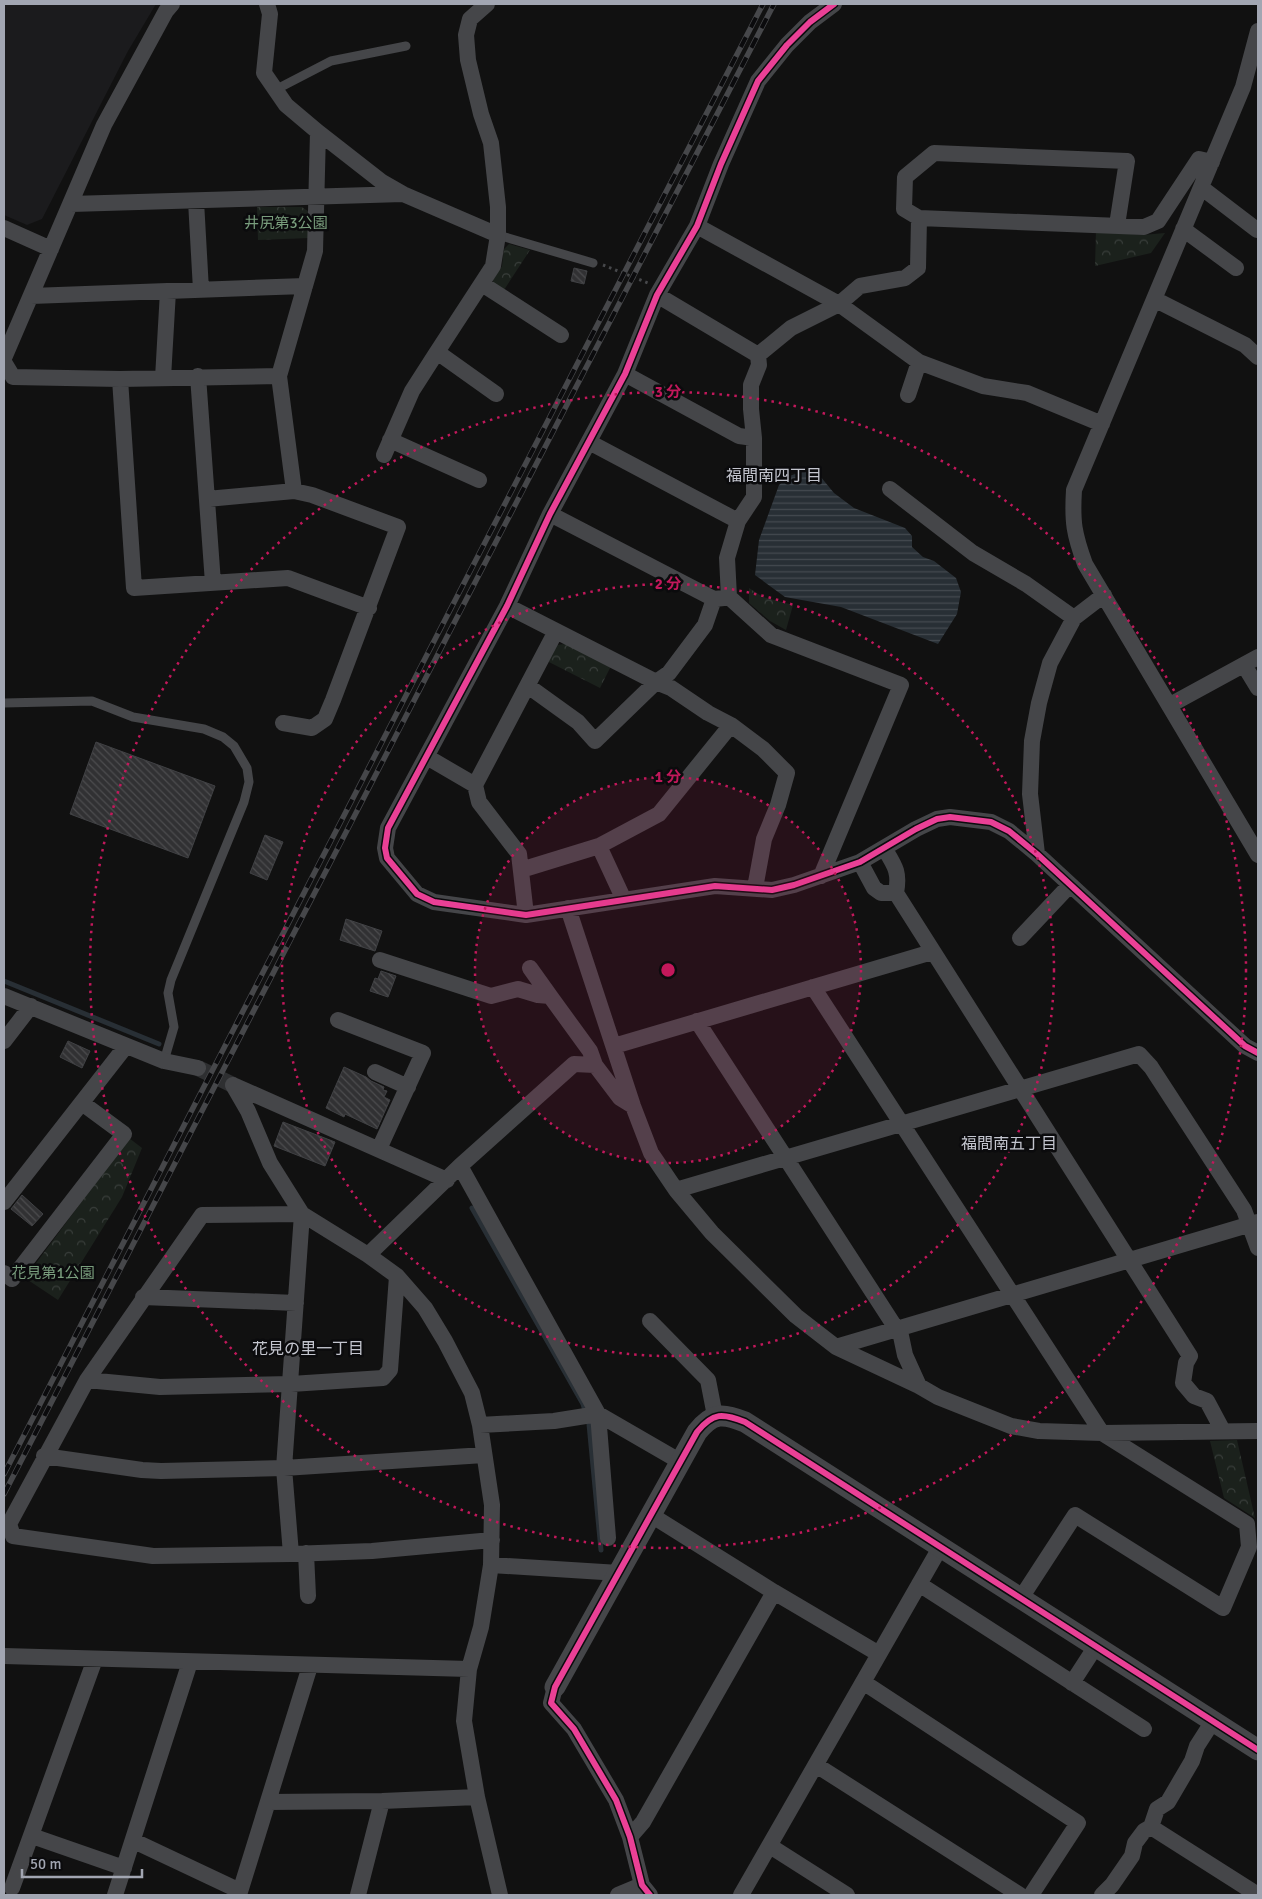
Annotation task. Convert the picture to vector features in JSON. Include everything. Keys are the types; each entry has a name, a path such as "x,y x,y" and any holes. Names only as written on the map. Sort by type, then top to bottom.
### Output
{"street":[{"path":"4,358 10,325 31,296 104,125 166,11 172,4"},
{"path":"267,4 270,14 264,73 286,105 382,182 403,194 498,235"},
{"path":"479,480 387,447 412,391 493,266 498,235 498,207 492,144 480,114 468,60 466,35 470,19 487,4"},
{"path":"834,4 810,22 787,45 758,82 696,226 657,295 625,374 550,514 507,606 388,828 385,848 387,858 418,894 434,902 526,915 715,886 772,890 794,885 860,862 937,819 950,817 992,822 1010,831 1037,854 1245,1046 1258,1053"},
{"path":"1258,38 1243,87 1202,188 1074,490 1072,519 1076,540 1084,564 1258,855"},
{"path":"294,491 279,376 315,251 318,132"},
{"path":"1117,225 1127,161 934,153 905,178 904,209 919,218 1144,227 1158,221 1199,159 1212,162"},
{"path":"1202,188 1257,230"},
{"path":"71,204 403,194"},
{"path":"196,201 201,290"},
{"path":"758,355 792,328 839,304 860,286 905,278 918,268 919,218"},
{"path":"696,226 839,304 919,362 983,386 1027,393 1102,424"},
{"path":"4,228 51,249"},
{"path":"1183,229 1236,268"},
{"path":"482,284 561,335"},
{"path":"31,296 305,286"},
{"path":"163,378 168,291"},
{"path":"657,295 758,355"},
{"path":"1154,299 1245,345 1258,357"},
{"path":"438,352 496,394"},
{"path":"528,686 578,722 595,741 656,682 669,673 705,625 722,598 727,558 738,521 754,497 754,438 751,385 759,365 758,355"},
{"path":"4,362 13,377 120,379 198,376 279,376"},
{"path":"908,395 919,362"},
{"path":"625,374 739,436 754,438"},
{"path":"198,376 213,583"},
{"path":"120,379 134,588 288,578 369,608"},
{"path":"589,442 738,521"},
{"path":"890,489 973,553 1026,584 1074,618"},
{"path":"207,499 294,491 312,495 398,527 369,608 325,719 312,728 283,724"},
{"path":"550,514 722,598 771,635 901,686 821,876"},
{"path":"1037,854 1030,794 1032,740 1039,703 1050,663 1074,618 1104,595"},
{"path":"507,606 670,688 708,713 731,725 763,749 787,774 778,805 764,839 755,888"},
{"path":"526,915 519,854 479,802 476,785 556,631"},
{"path":"1170,705 1251,661 1258,688"},
{"path":"521,870 599,846 659,814 731,725"},
{"path":"427,757 476,785"},
{"path":"599,846 624,900"},
{"path":"884,848 897,872 899,880 896,893 1190,1356 1186,1363 1183,1383 1194,1396 1207,1402 1223,1431"},
{"path":"860,862 874,888 881,893 896,893"},
{"path":"1020,938 1070,886"},
{"path":"568,908 632,1106 651,1153 676,1190 712,1233 796,1316 836,1347 919,1386 938,1397 1011,1426 1039,1431 1102,1433 1258,1431"},
{"path":"614,1046 932,952"},
{"path":"380,960 491,996 518,989 538,995 550,996"},
{"path":"530,968 590,1051 595,1065 620,1098 632,1106"},
{"path":"813,987 1102,1433 1247,1524 1249,1547 1223,1608 1075,1515 1021,1598"},
{"path":"4,996 164,1061 198,1068"},
{"path":"4,1041 31,1006"},
{"path":"338,1020 423,1053 379,1149"},
{"path":"697,1021 901,1336 905,1355 919,1386"},
{"path":"4,1202 126,1046"},
{"path":"676,1190 1139,1054 1151,1067 1254,1223 1258,1248"},
{"path":"368,1255 460,1166 574,1064 595,1065"},
{"path":"376,1072 408,1087"},
{"path":"447,1180 233,1085 248,1111 270,1163 302,1214 398,1276 425,1308 445,1341 472,1393 480,1425 492,1505 492,1540 491,1565 481,1627 469,1669 464,1721 478,1797 500,1895"},
{"path":"4,1273 12,1279 124,1134 82,1102"},
{"path":"460,1166 598,1414 608,1538"},
{"path":"302,1214 202,1215 143,1297 87,1380 44,1456 9,1524 13,1536 153,1556 372,1551 492,1540"},
{"path":"302,1214 284,1468 298,1554 308,1596"},
{"path":"836,1347 1254,1223"},
{"path":"87,1380 160,1387 290,1384 383,1378 390,1370 398,1276"},
{"path":"143,1297 296,1303"},
{"path":"650,1321 708,1380 715,1416"},
{"path":"480,1425 554,1421 598,1414 681,1462"},
{"path":"618,1895 646,1890 630,1836 616,1800 574,1729 551,1703 555,1686 651,1514 706,1421 715,1416 730,1416 745,1422 1258,1750"},
{"path":"44,1456 151,1470 284,1468 484,1456"},
{"path":"651,1514 774,1592 879,1654"},
{"path":"742,1895 941,1546"},
{"path":"491,1565 619,1573"},
{"path":"919,1584 1144,1729"},
{"path":"630,1836 643,1822 774,1592"},
{"path":"1072,1683 1096,1646"},
{"path":"4,1656 469,1669"},
{"path":"13,1889 95,1660"},
{"path":"119,1893 124,1868 190,1662"},
{"path":"134,1841 239,1893 310,1666"},
{"path":"863,1682 1078,1823 1031,1895"},
{"path":"1102,1895 1112,1885 1132,1856 1135,1843 1144,1831 1151,1827 1157,1809 1168,1802 1192,1761 1197,1746 1213,1721"},
{"path":"816,1765 1020,1895"},
{"path":"268,1802 382,1801 478,1797"},
{"path":"358,1895 382,1801"},
{"path":"1151,1827 1258,1895"},
{"path":"32,1836 124,1868"},
{"path":"770,1846 847,1895"}],"lane":[{"path":"275,90 331,61 406,46"},
{"path":"498,235 593,263"},
{"path":"4,703 92,701 134,717 204,730 223,737 234,746 247,768 249,782 244,802 171,980 168,993 174,1027 164,1061"}],"path":[{"path":"593,263 606,265 650,283 657,295"}],"shaded area":[{"path":"4,4 156,4 128,51 42,219 27,225 4,215"},
{"path":"805,471 820,476 834,493 854,508 905,528 912,536 912,547 923,557 934,561 956,578 961,592 957,614 938,644 841,607 785,597 755,575 759,540 779,485 789,476"}],"green space":[{"name":"井尻第3公園","path":"257,207 302,207 309,212 309,238 258,240"},
{"path":"1096,231 1143,235 1165,233 1151,253 1095,266"},
{"path":"509,244 530,250 504,290 493,283 493,280 502,266 504,249"},
{"path":"749,588 763,597 793,605 786,630 770,621 749,603"},
{"path":"565,644 611,666 600,688 547,661 556,645"},
{"name":"花見第1公園","path":"129,1138 142,1148 122,1197 58,1300 25,1278"},
{"path":"1237,1440 1255,1518 1224,1498 1210,1441"}],"building":[{"path":"574,268 587,271 584,284 571,281"},
{"path":"96,742 215,786 188,858 70,814"},
{"path":"265,835 283,842 267,880 250,873"},
{"path":"346,919 382,931 375,951 340,940"},
{"path":"381,971 396,976 388,997 370,991 375,978 378,979"},
{"path":"68,1041 90,1051 82,1068 60,1057"},
{"path":"344,1067 384,1087 383,1090 387,1091 384,1097 390,1100 377,1129 345,1114 344,1117 326,1108"},
{"path":"283,1122 335,1142 325,1166 274,1146"},
{"path":"22,1195 43,1214 32,1226 11,1209"}],"waterway":[{"path":"4,981 159,1044"},
{"path":"472,1208 583,1404 589,1424 601,1550"}],"tunnel":[{"path":"198,1068 233,1085"}],"railway":[{"path":"4,1474 763,4"},
{"path":"4,1494 774,4"}],"cycle path":[{"path":"834,4 810,22 787,45 758,81 721,164 697,226 657,295 625,374 550,514 507,606 388,828 385,848 387,858 417,894 434,902 526,915 715,886 772,890 794,885 860,862 916,829 937,819 950,817 991,822 1009,831 1037,854 1245,1046 1258,1053"},
{"path":"650,1895 642,1885 630,1837 616,1800 574,1729 551,1703 555,1687 697,1432 708,1421 719,1416 745,1422 1258,1750"}],"district":[{"name":"福間南四丁目","path":"774,476"},
{"name":"福間南五丁目","path":"1009,1144"},
{"name":"花見の里一丁目","path":"308,1349"}]}
